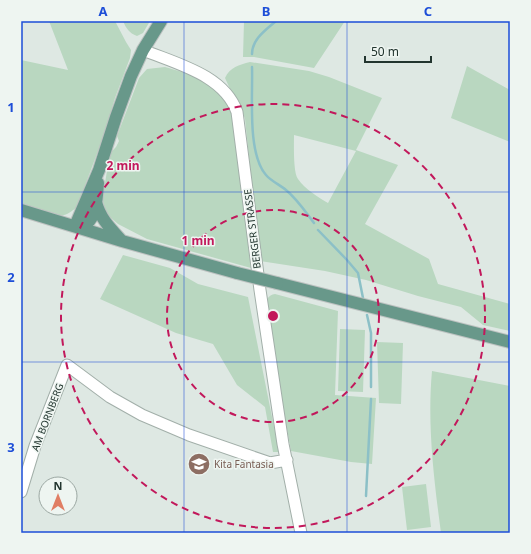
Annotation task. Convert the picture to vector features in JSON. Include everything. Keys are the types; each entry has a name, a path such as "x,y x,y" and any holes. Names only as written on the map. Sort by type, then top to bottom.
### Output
{"main road":[{"path":"75,226 99,170 122,99 143,50 161,21"},
{"path":"75,226 87,223 91,219 96,202 99,170"},
{"path":"96,202 104,221 122,241"},
{"path":"21,210 122,241 237,273 510,342"}],"street":[{"name":"BERGER STRASSE","path":"143,50 198,73 213,81 228,94 238,112 256,260 287,460 301,533"},
{"name":"AM BORNBERG","path":"21,492 35,446 67,365 110,397 142,415 190,435 270,463 287,460"}],"green space":[{"path":"49,21 115,21 131,50 130,58 115,98 104,135 77,207 68,214 60,216 49,214 21,204 21,60 68,70"},
{"path":"123,21 150,21 143,33 137,36 128,30"},
{"path":"244,21 345,21 314,68 254,57 243,57"},
{"path":"250,62 309,71 329,77 382,98 356,150 398,165 365,224 429,259 438,284 510,304 510,331 483,325 461,307 366,280 325,271 260,261 245,119 239,101 231,91 225,78 232,69","holes":["294,135 356,151 328,203 308,189 296,176"]},
{"path":"467,66 510,90 510,142 451,118"},
{"path":"165,67 193,76 211,85 225,98 231,109 234,122 251,268 147,239 118,224 105,210 103,195 110,153 119,141 117,136 139,78 147,69"},
{"path":"123,255 170,268 198,284 248,297 279,452 273,452 265,407 237,385 213,344 176,333 100,299"},
{"path":"275,294 338,311 335,395 376,398 372,464 351,462 291,451 265,307 268,298"},
{"path":"340,329 365,330 363,392 338,391"},
{"path":"377,342 403,343 401,404 379,403"},
{"path":"432,371 510,386 510,533 441,533 431,432 430,412"},
{"path":"426,484 431,527 407,530 402,487"}],"waterway":[{"path":"252,54 254,44 257,39 276,21"},
{"path":"252,67 253,139 260,165 268,177 294,197 314,223"},
{"path":"318,230 358,273 363,298"},
{"path":"367,315 371,333 371,387"},
{"path":"366,496 371,399"}],"place":[{"name":"Kita Fantasia","path":"199,464"}]}
